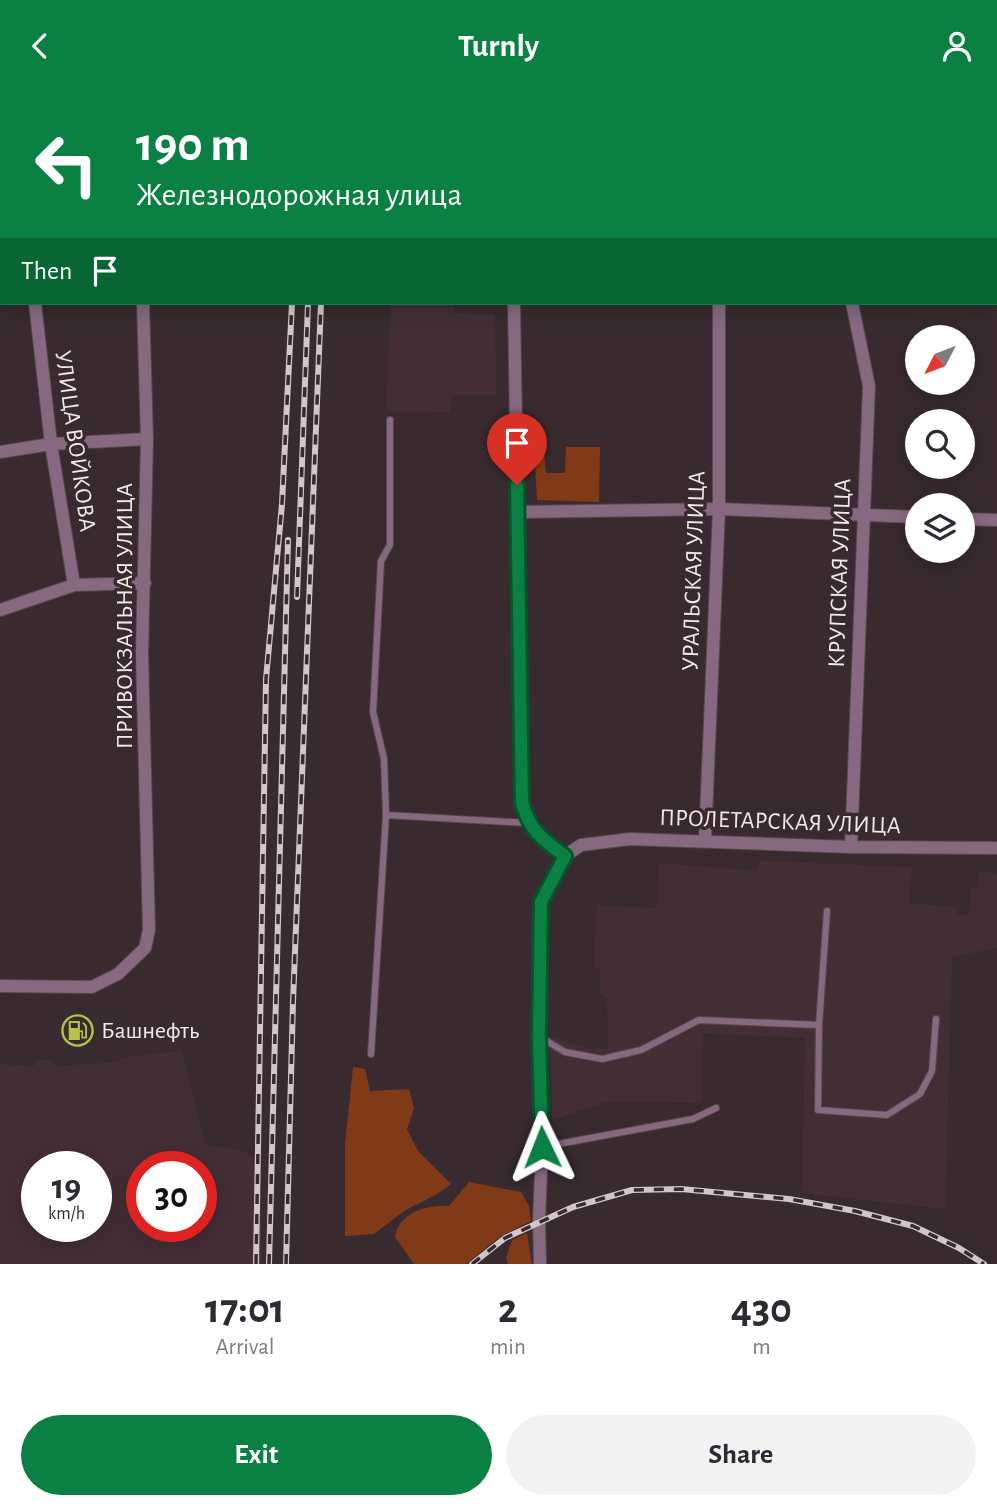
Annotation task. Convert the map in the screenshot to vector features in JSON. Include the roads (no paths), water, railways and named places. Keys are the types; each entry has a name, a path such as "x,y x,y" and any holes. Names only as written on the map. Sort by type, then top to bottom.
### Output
{"street":[{"name":"УЛИЦА ВОЙКОВА","path":"35,305 51,444 74,585"},
{"name":"ПРИВОКЗАЛЬНАЯ УЛИЦА","path":"0,986 92,986 118,974 145,948 149,930 142,655 147,439 143,305"},
{"path":"514,305 522,803 528,823 542,840 565,856 541,902 540,1264"},
{"name":"УРАЛЬСКАЯ УЛИЦА","path":"705,840 719,509 719,305"},
{"name":"КРУПСКАЯ УЛИЦА","path":"851,847 869,386 852,305"},
{"path":"0,452 51,444 147,439"},
{"path":"517,512 719,509 905,517"},
{"path":"975,519 997,520"},
{"path":"0,610 74,585 145,583"},
{"name":"ПРОЛЕТАРСКАЯ УЛИЦА","path":"565,856 582,845 630,839 851,847 997,848"}],"lane":[{"path":"371,1054 386,815 384,759 373,712 380,561 390,545 390,420"},
{"path":"386,815 528,823"},
{"path":"827,911 819,1025 818,1110 887,1115 920,1094 932,1071 936,1019"},
{"path":"539,1036 565,1052 602,1059 641,1050 699,1020 819,1025"},
{"path":"542,1147 693,1119 716,1108"}],"railway":[{"path":"256,1264 266,679 282,504 292,305"},
{"path":"297,597 308,305"},
{"path":"286,1264 293,1002 321,305"},
{"path":"269,1264 288,540"},
{"path":"472,1264 505,1238 573,1207 632,1190 681,1189 789,1199 855,1211 913,1226 959,1248 984,1264"}],"place":[{"name":"Башнефть","path":"78,1031"}]}
